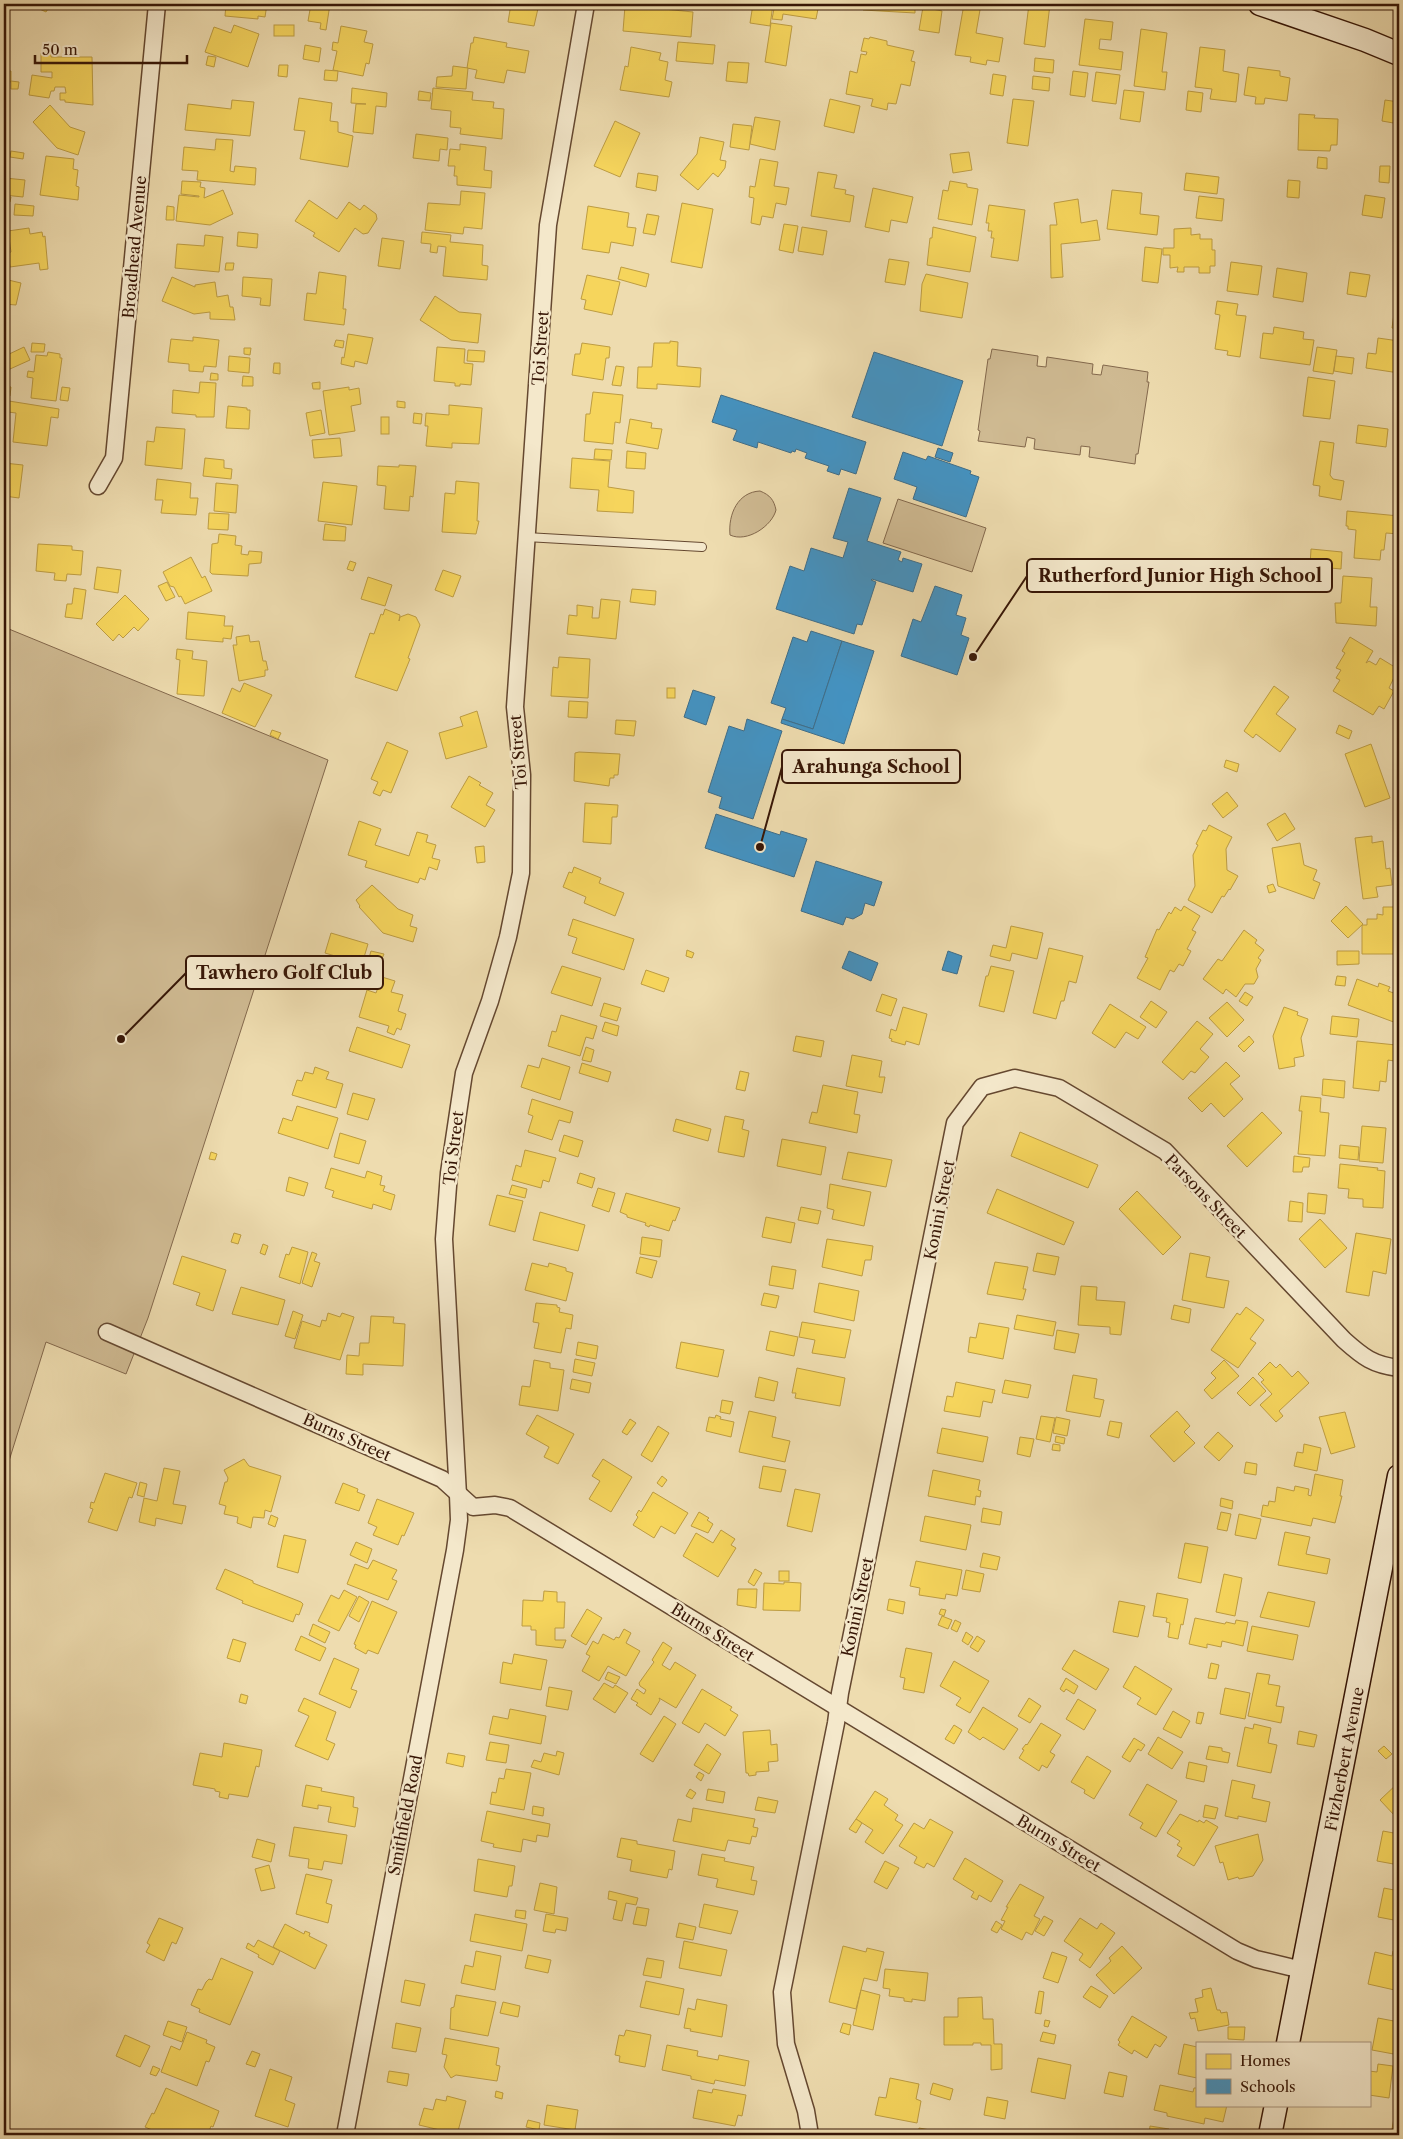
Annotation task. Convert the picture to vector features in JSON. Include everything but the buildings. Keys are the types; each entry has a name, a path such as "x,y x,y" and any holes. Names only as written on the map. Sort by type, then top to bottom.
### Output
{"main road":[{"path":"1260,4 1365,40 1399,54"},
{"name":"Fitzherbert Avenue","path":"1288,2042 1399,1476"},
{"path":"1270,2135 1276,2106"}],"street":[{"name":"Broadhead Avenue","path":"98,486 114,458 157,4"},
{"name":"Toi Street","path":"458,1495 444,1239 449,1173 464,1073 490,1001 508,937 521,873 522,775 515,707 548,226 586,4"},
{"name":"Parsons Street","path":"982,1087 1015,1078 1059,1088 1164,1151 1344,1340 1363,1357 1378,1365 1399,1368"},
{"name":"Konini Street","path":"810,2135 806,2111 786,2044 782,1992 955,1123 982,1087"},
{"name":"Burns Street","path":"107,1332 442,1478 473,1507 495,1506 510,1508 1237,1951 1256,1959 1302,1970"},
{"name":"Smithfield Road","path":"345,2135 455,1550 459,1520 458,1495"}],"lane":[{"path":"526,537 702,547"}],"shaded area":[{"path":"992,349 1038,356 1037,366 1046,367 1047,357 1093,364 1092,374 1101,375 1103,365 1148,372 1147,382 1149,382 1135,464 1089,457 1090,447 1081,446 1080,455 1034,449 1035,439 1027,437 1025,447 978,441 988,359 990,359"},
{"path":"760,491 769,496 774,503 776,510 770,522 751,535 737,537 730,535 733,512 740,500 752,492"},
{"path":"898,499 986,528 972,572 883,543"},
{"path":"4,627 328,760 148,1318 126,1374 46,1342 4,1477"}],"place":[{"name":"Rutherford Junior High School","path":"973,657"},
{"name":"Arahunga School","path":"760,847"},
{"name":"Tawhero Golf Club","path":"121,1039"}]}
